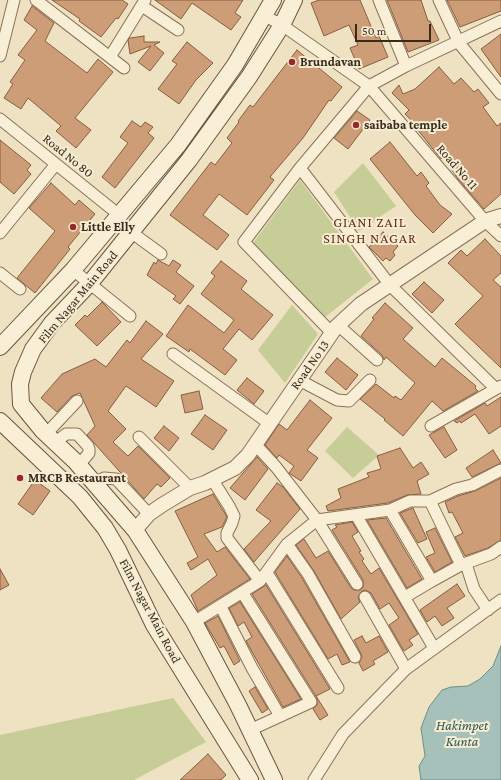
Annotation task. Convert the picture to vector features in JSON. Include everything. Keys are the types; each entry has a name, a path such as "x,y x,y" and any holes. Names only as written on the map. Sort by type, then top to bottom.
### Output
{"main road":[{"name":"Film Nagar Main Road","path":"0,347 73,270 118,214 178,145 235,66 273,0"},
{"name":"Film Nagar Main Road","path":"274,780 194,622 135,530 79,465 51,438 21,404 20,384 23,372 33,349 52,323 90,283 224,113 282,25 294,0"},
{"name":"Film Nagar Main Road","path":"0,421 80,497 105,528 118,550 154,625 250,780"}],"street":[{"path":"0,56 3,28 14,0"},
{"path":"36,0 124,68"},
{"path":"379,0 406,66"},
{"path":"439,0 459,43 501,94"},
{"path":"110,57 144,3 178,30"},
{"name":"Road No 11","path":"265,16 282,25 369,86 485,221 501,236"},
{"path":"377,360 335,329 244,242 300,168 369,86 406,66 459,43 501,21"},
{"name":"Road No 80","path":"0,120 118,214"},
{"path":"0,233 56,164"},
{"path":"300,168 390,285 498,387 431,426"},
{"name":"Road No 13","path":"135,530 149,514 190,488 234,468 270,424 335,329 362,304 485,221 501,216"},
{"path":"131,232 161,254"},
{"path":"73,270 130,316"},
{"path":"0,272 20,289"},
{"path":"173,354 270,424"},
{"path":"299,380 337,400 349,401 370,380"},
{"path":"51,438 77,401"},
{"path":"139,437 190,488"},
{"path":"255,444 276,467 317,520 357,584"},
{"path":"194,622 220,607 263,577 287,544 317,520 390,510 410,501 430,501 456,489 472,485 501,470"},
{"path":"95,484 104,478 116,479 149,514"},
{"path":"212,479 234,516 227,533 227,538 263,577 338,688"},
{"path":"430,501 464,565 474,589 488,610"},
{"path":"390,510 432,581"},
{"path":"356,515 434,648"},
{"path":"287,544 308,574 355,657"},
{"path":"405,598 432,581 464,565 491,554 501,547"},
{"path":"242,592 310,702 250,730"},
{"path":"365,597 406,669"},
{"path":"314,780 343,734 406,669 501,600"},
{"path":"220,607 252,668 280,716"}],"green space":[{"path":"363,163 396,206 359,231 334,192"},
{"path":"300,180 373,279 324,318 250,247"},
{"path":"292,305 318,334 285,383 258,350"},
{"path":"347,427 379,455 353,478 325,451"},
{"path":"173,698 206,742 134,780 0,780 0,735"}],"water":[{"name":"Hakimpet Kunta","path":"501,646 501,780 421,780 419,766 425,756 421,728 429,707 442,690 451,687 468,686 480,679 493,666"}],"building":[{"path":"52,0 122,0 128,4 118,19 116,18 101,37 79,21 80,19"},
{"path":"155,0 243,0 235,13 241,17 231,30 192,3 181,19"},
{"path":"319,0 360,0 376,38 379,36 388,57 359,69 350,48 358,45 349,25 324,36 311,3"},
{"path":"387,0 421,0 428,21 430,21 439,40 408,52"},
{"path":"447,0 501,0 501,11 460,27"},
{"path":"32,6 54,23 45,41 87,73 98,59 113,72 75,118 91,130 76,148 56,131 61,126 28,98 21,109 4,98 13,84 10,82 25,60 18,55 37,30 24,20"},
{"path":"501,34 501,77 481,49"},
{"path":"144,36 144,42 160,42 154,45 164,53 150,71 138,62 151,46 130,54 128,40 130,38"},
{"path":"187,42 213,63 196,80 179,104 158,89 177,64 172,61"},
{"path":"297,50 342,87 331,101 329,100 303,138 270,177 274,180 247,215 219,194 203,215 229,235 217,250 170,215 211,162 215,165 232,143 227,138 239,122 238,121 250,105 253,107"},
{"path":"439,67 454,84 461,78 474,92 478,89 489,103 483,107 497,126 501,123 501,194 484,209 458,179 443,157 441,159 417,129 418,127 405,114 409,110 392,93 399,85 403,94 415,89"},
{"path":"357,111 370,120 348,149 334,138"},
{"path":"132,121 141,127 145,122 153,127 148,133 154,138 115,188 102,177 128,143 120,137"},
{"path":"0,140 31,165 27,170 31,174 14,194 0,182"},
{"path":"390,142 417,176 421,172 429,183 426,186 440,205 452,214 433,233 415,215 370,159"},
{"path":"51,183 75,205 79,200 95,214 68,247 70,249 35,293 17,278 55,231 29,208"},
{"path":"383,232 398,246 393,252 395,255 390,261 386,258 383,261 369,247"},
{"path":"485,239 501,256 501,273 493,280 501,287 501,368 455,324 483,296 448,263 461,250 467,256"},
{"path":"158,260 169,266 173,260 181,265 176,272 194,286 180,304 173,299 176,296 147,275 154,262 156,264"},
{"path":"221,261 247,281 241,289 273,315 252,340 239,329 223,349 237,360 225,375 190,349 189,352 166,336 188,305 224,333 234,320 201,294 215,276 211,273"},
{"path":"424,282 444,300 432,313 412,294"},
{"path":"102,302 121,322 97,346 75,325 85,315 87,317"},
{"path":"385,303 413,328 403,339 435,367 442,358 476,386 475,388 478,391 443,411 432,401 403,436 360,399 376,384 394,398 395,396 401,400 415,383 386,357 384,360 382,355 361,336 374,319 372,318"},
{"path":"146,321 163,334 141,359 174,381 156,407 126,386 108,411 126,429 113,442 128,456 138,446 170,478 161,487 157,484 144,499 87,435 95,426 80,393 72,396 57,412 41,398 62,374 95,359 106,367 127,340 130,343"},
{"path":"337,358 358,375 346,390 325,372"},
{"path":"247,378 264,391 254,404 237,390"},
{"path":"199,391 203,409 185,413 181,395"},
{"path":"501,397 501,426 489,434 475,414 461,423 460,421 457,423 454,421 485,403 487,406"},
{"path":"310,400 332,418 307,450 318,458 301,481 289,473 294,466 279,455 277,458 265,445 279,424 287,430"},
{"path":"205,415 227,430 213,450 191,434"},
{"path":"164,426 179,438 169,451 154,438"},
{"path":"444,427 457,450 445,458 429,435"},
{"path":"400,448 413,468 421,462 429,474 417,481 421,494 407,495 388,503 328,511 326,506 341,498 338,489 369,477 367,473 381,469 377,456"},
{"path":"493,450 501,463 472,477 466,468"},
{"path":"257,457 268,469 245,500 230,488"},
{"path":"501,478 501,540 488,548 465,556 455,537 463,533 452,512 449,513 445,502 475,491"},
{"path":"35,480 50,491 33,515 18,504"},
{"path":"277,483 283,487 300,509 254,562 244,549 271,521 256,510"},
{"path":"213,494 227,517 222,527 204,534 217,552 225,547 250,579 198,611 191,595 217,575 208,559 191,570 187,563 198,557 175,511"},
{"path":"413,508 427,539 418,543 400,513"},
{"path":"386,518 422,579 407,588 367,520"},
{"path":"352,522 358,532 352,536 361,551 359,552 364,559 362,561 371,574 379,568 418,634 409,640 413,645 404,651 389,625 399,618 389,603 380,609 371,593 365,590 362,591 358,597 360,602 341,619 314,571 296,545 304,539 316,558 328,551 351,588 354,590 360,590 363,587 363,580 332,530 337,527 335,525"},
{"path":"435,528 452,562 435,572 426,557 435,553 426,532"},
{"path":"287,556 302,578 350,662 342,665 337,654 328,659 275,572"},
{"path":"0,569 9,585 0,590"},
{"path":"457,584 465,596 447,608 454,618 442,626 435,616 427,622 420,610"},
{"path":"266,585 330,689 316,696 328,715 320,720 313,709 317,705 317,698 252,594"},
{"path":"240,602 301,699 283,707 246,641 252,637 244,622 238,626 229,608"},
{"path":"218,616 240,661 234,665 224,646 220,648 205,623"},
{"path":"362,636 366,643 379,636 388,652 373,661 375,664 363,671 359,663 362,657 354,640"},
{"path":"255,687 268,709 262,713 249,691"},
{"path":"208,754 226,775 221,780 180,780"}],"place":[{"name":"Brundavan","path":"292,62"},
{"name":"saibaba temple","path":"356,125"},
{"name":"Little Elly","path":"73,227"},
{"name":"MRCB Restaurant","path":"20,478"}],"district":[{"name":"GIANI ZAIL SINGH NAGAR","path":"370,232"}]}
